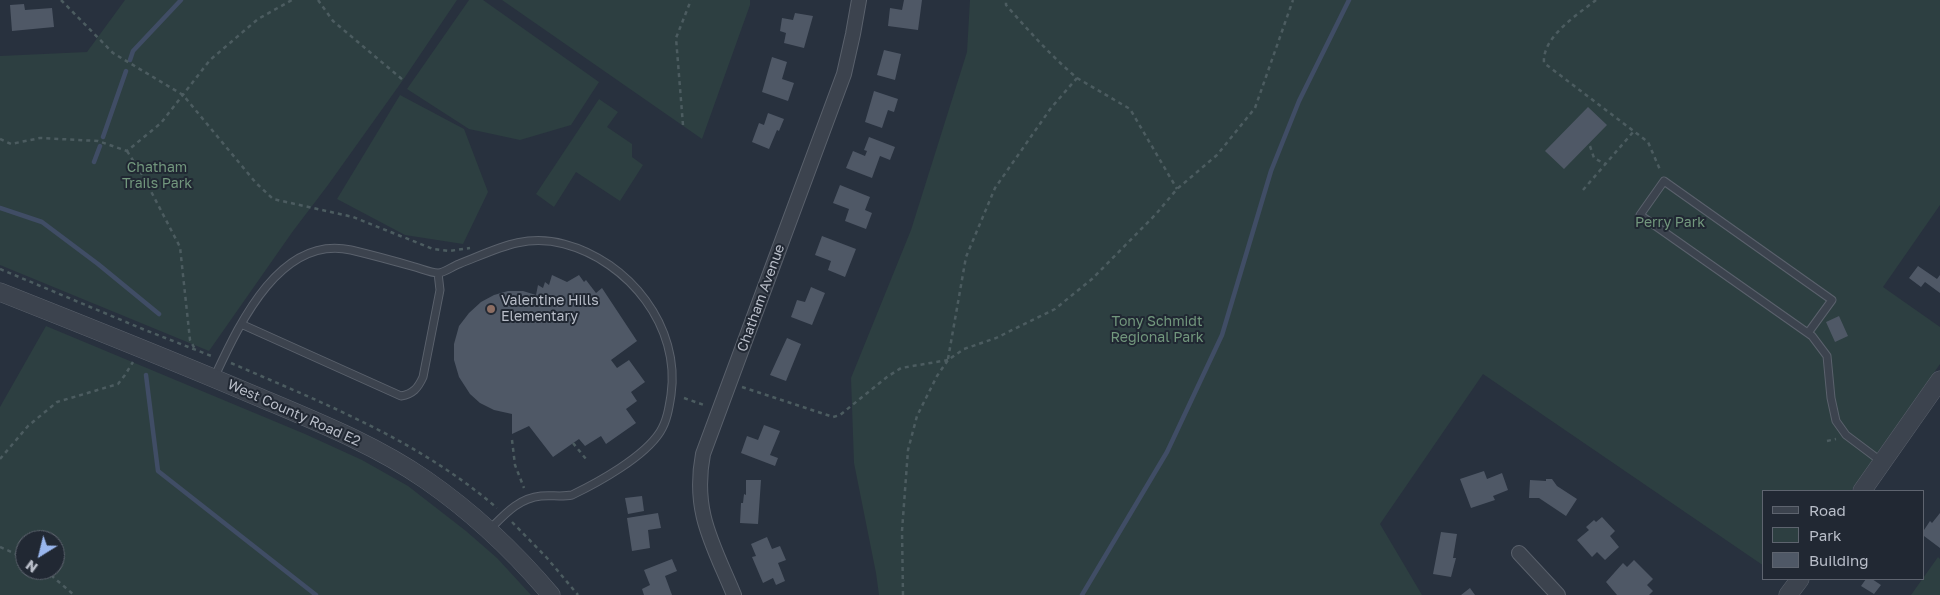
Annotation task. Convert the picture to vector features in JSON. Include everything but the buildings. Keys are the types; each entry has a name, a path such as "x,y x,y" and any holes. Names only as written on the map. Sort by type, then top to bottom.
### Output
{"street":[{"name":"Chatham Avenue","path":"734,595 702,514 699,474 703,454 844,74 859,0"},
{"name":"West County Road E2","path":"0,292 214,378 321,424 384,454 425,480 490,530 552,595"},
{"path":"1863,490 1940,380"},
{"path":"1519,553 1558,595"},
{"path":"1788,595 1799,580"}],"lane":[{"path":"1808,332 1832,300 1664,181 1640,215 1812,336 1827,356 1831,398 1836,421 1846,435 1882,462"},
{"path":"214,378 241,324 271,280 287,266 308,254 325,250 348,250 438,273 523,240 542,240 564,244 604,262 625,278 644,297 660,322 670,350 672,384 668,415 660,433 641,453 572,496 528,498 515,505 490,530"},
{"path":"241,324 401,396 409,394 415,391 423,377 440,290 438,273"}],"path":[{"path":"61,0 113,53 183,95 256,184 272,199 353,217 433,249 449,251 474,248"},
{"path":"127,151 161,123 210,60 258,19 292,0"},
{"path":"318,0 333,21 403,80"},
{"path":"683,125 676,38 692,0"},
{"path":"1006,0 1006,5 1053,57 1077,78 1130,109 1177,189"},
{"path":"904,595 902,530 908,450 917,416 937,376 948,360 964,349 996,338 1055,309 1092,279 1156,214 1177,189 1217,155 1255,108 1293,0"},
{"path":"1596,0 1561,27 1544,53 1544,63 1648,142 1664,181"},
{"path":"948,360 966,257 995,188 1051,108 1077,78"},
{"path":"1584,190 1634,131"},
{"path":"0,139 11,144 40,138 98,141 127,151 180,247 190,340 196,351"},
{"path":"1590,146 1594,158 1605,164"},
{"path":"0,269 208,355"},
{"path":"730,382 833,417 840,415 887,377 902,368 948,360"},
{"path":"0,459 28,426 58,402 118,384 133,361"},
{"path":"684,398 704,405"},
{"path":"512,440 514,465 524,488"},
{"path":"572,442 586,459"},
{"path":"517,526 578,595"},
{"path":"0,547 15,554"},
{"path":"57,580 74,595"}],"green space":[{"name":"Chatham Trails Park","path":"125,0 457,0 403,80 293,231 209,351 0,265 0,56 87,52"},
{"path":"469,0 483,0 599,82 571,125 520,140 469,129 407,89"},
{"path":"502,0 750,0 750,5 702,139"},
{"path":"970,0 1940,0 1940,205 1883,287 1940,327 1940,364 1852,490 1762,490 1762,565 1483,374 1380,524 1422,595 879,595 854,463 851,378 911,230 967,52"},
{"path":"400,95 464,129 488,192 463,244 405,235 337,199"},
{"path":"599,99 618,112 607,127 632,144 632,157 643,165 620,201 576,172 554,207 536,194"},
{"path":"46,326 305,434 362,460 408,486 466,531 497,558 531,595 0,595 0,407"},
{"path":"1938,557 1940,559 1940,595 1911,595 1922,580 1925,580 1925,575"}],"waterway":[{"path":"130,60 133,51 181,0"},
{"path":"1082,595 1167,452 1222,335 1271,171 1299,101 1349,0"},
{"path":"103,137 126,71"},
{"path":"94,162 100,146"},
{"path":"0,208 42,222 98,264 159,314"},
{"path":"146,375 158,471 316,595"}],"place":[{"name":"Valentine Hills Elementary","path":"491,309"}],"park label":[{"name":"Perry Park","path":"1670,223"},
{"name":"Tony Schmidt Regional Park","path":"1157,330"}]}
